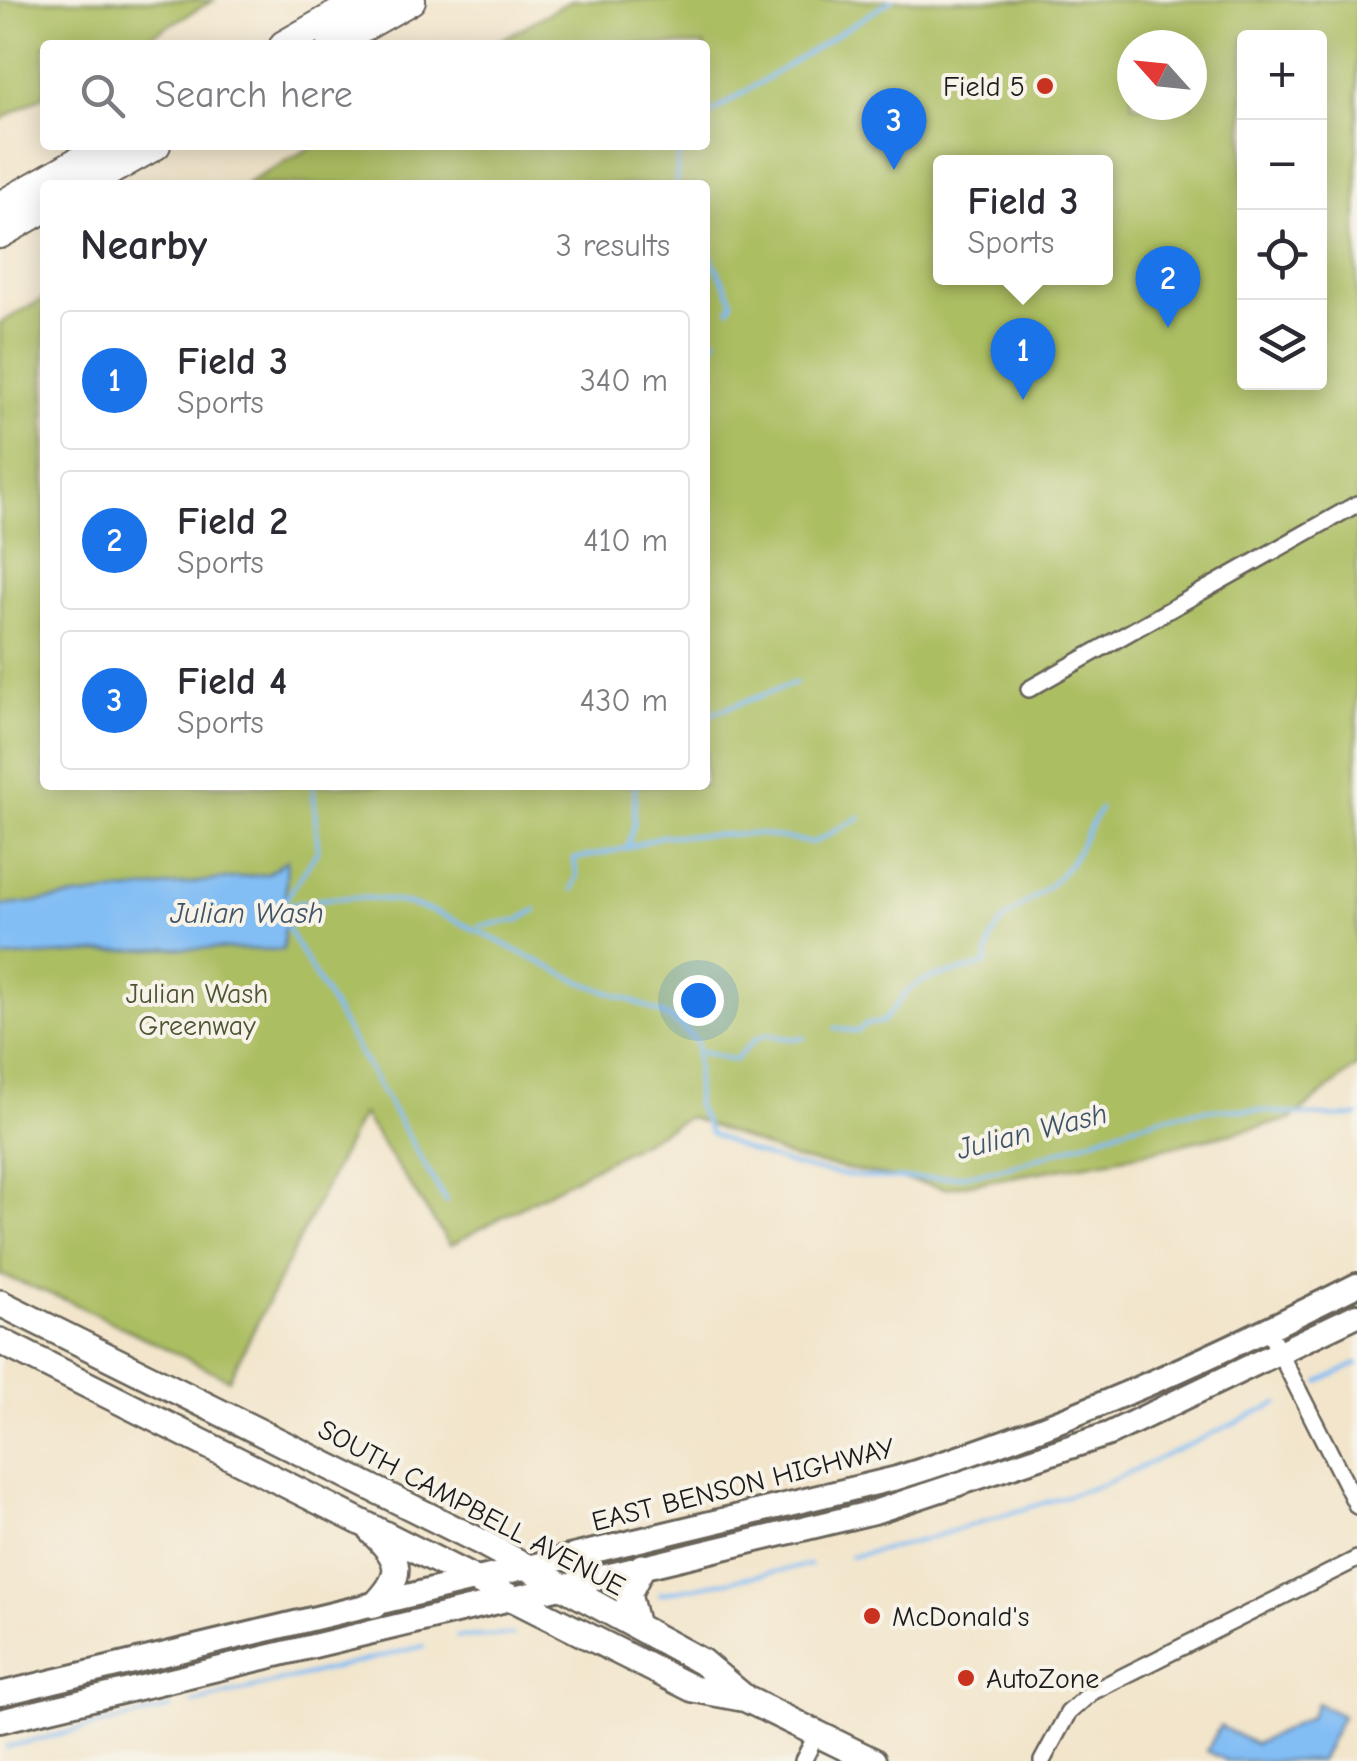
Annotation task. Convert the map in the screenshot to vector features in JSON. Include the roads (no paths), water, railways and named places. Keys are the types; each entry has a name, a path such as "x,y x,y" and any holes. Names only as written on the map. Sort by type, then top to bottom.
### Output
{"highway":[{"path":"293,40 363,0"},
{"path":"341,40 411,0"},
{"path":"46,180 98,150"},
{"path":"95,180 147,150"},
{"path":"0,206 40,183"},
{"path":"0,234 40,211"}],"main road":[{"name":"EAST BENSON HIGHWAY","path":"0,1694 897,1478 970,1456 1132,1395 1357,1285"},
{"name":"SOUTH CAMPBELL AVENUE","path":"0,1303 162,1380 528,1568 702,1662 746,1699 872,1761"},
{"name":"EAST BENSON HIGHWAY","path":"0,1721 874,1512 992,1476 1109,1434 1357,1316"},
{"name":"SOUTH CAMPBELL AVENUE","path":"0,1340 693,1689 746,1699"},
{"path":"363,1522 394,1552 396,1565 390,1588 375,1605"},
{"path":"636,1626 628,1594 642,1568"}],"street":[{"path":"1029,688 1357,504"},
{"path":"1268,1330 1357,1506"},
{"path":"1042,1761 1068,1713 1092,1692 1357,1558"},
{"path":"803,1761 817,1734"}],"water":[{"name":"Julian Wash","path":"287,860 283,950 168,948 0,958 0,906 267,874"},
{"path":"1317,1703 1342,1716 1320,1761 1227,1761 1207,1751 1220,1726 1255,1744 1310,1717"}],"waterway":[{"path":"710,114 892,0"},
{"path":"676,180 679,150"},
{"path":"710,255 733,301 729,309"},
{"path":"714,343 716,338"},
{"path":"710,714 796,683"},
{"path":"284,902 318,850 313,790"},
{"path":"572,890 577,877 574,859 627,848 634,824 635,790"},
{"path":"835,1028 858,1032 864,1025 882,1022 917,984 987,963 989,947 1003,922 1065,869 1100,809"},
{"path":"627,848 662,836 759,834 812,843 861,817"},
{"name":"Julian Wash","path":"284,906 368,898 403,903 468,926 575,979 657,1012 697,1043 696,1105 710,1133 782,1162 821,1171 899,1179 977,1173 1190,1112 1253,1110 1357,1116"},
{"path":"480,926 519,920 536,910"},
{"path":"283,921 446,1202"},
{"path":"701,1052 735,1060 763,1036 804,1038"},
{"path":"1319,1382 1357,1364"},
{"path":"850,1557 923,1540 1102,1485 1278,1403"},
{"path":"660,1594 810,1565"},
{"path":"457,1637 513,1635"},
{"path":"193,1703 424,1646"},
{"path":"7,1747 171,1708"}],"place":[{"name":"Field 5","path":"1045,86"},
{"name":"Field 4","path":"894,170"},
{"name":"Field 2","path":"1168,328"},
{"name":"Field 3","path":"1023,400"},
{"name":"McDonald's","path":"872,1616"},
{"name":"AutoZone","path":"966,1678"}],"park label":[{"name":"Julian Wash Greenway","path":"197,1009"}]}
